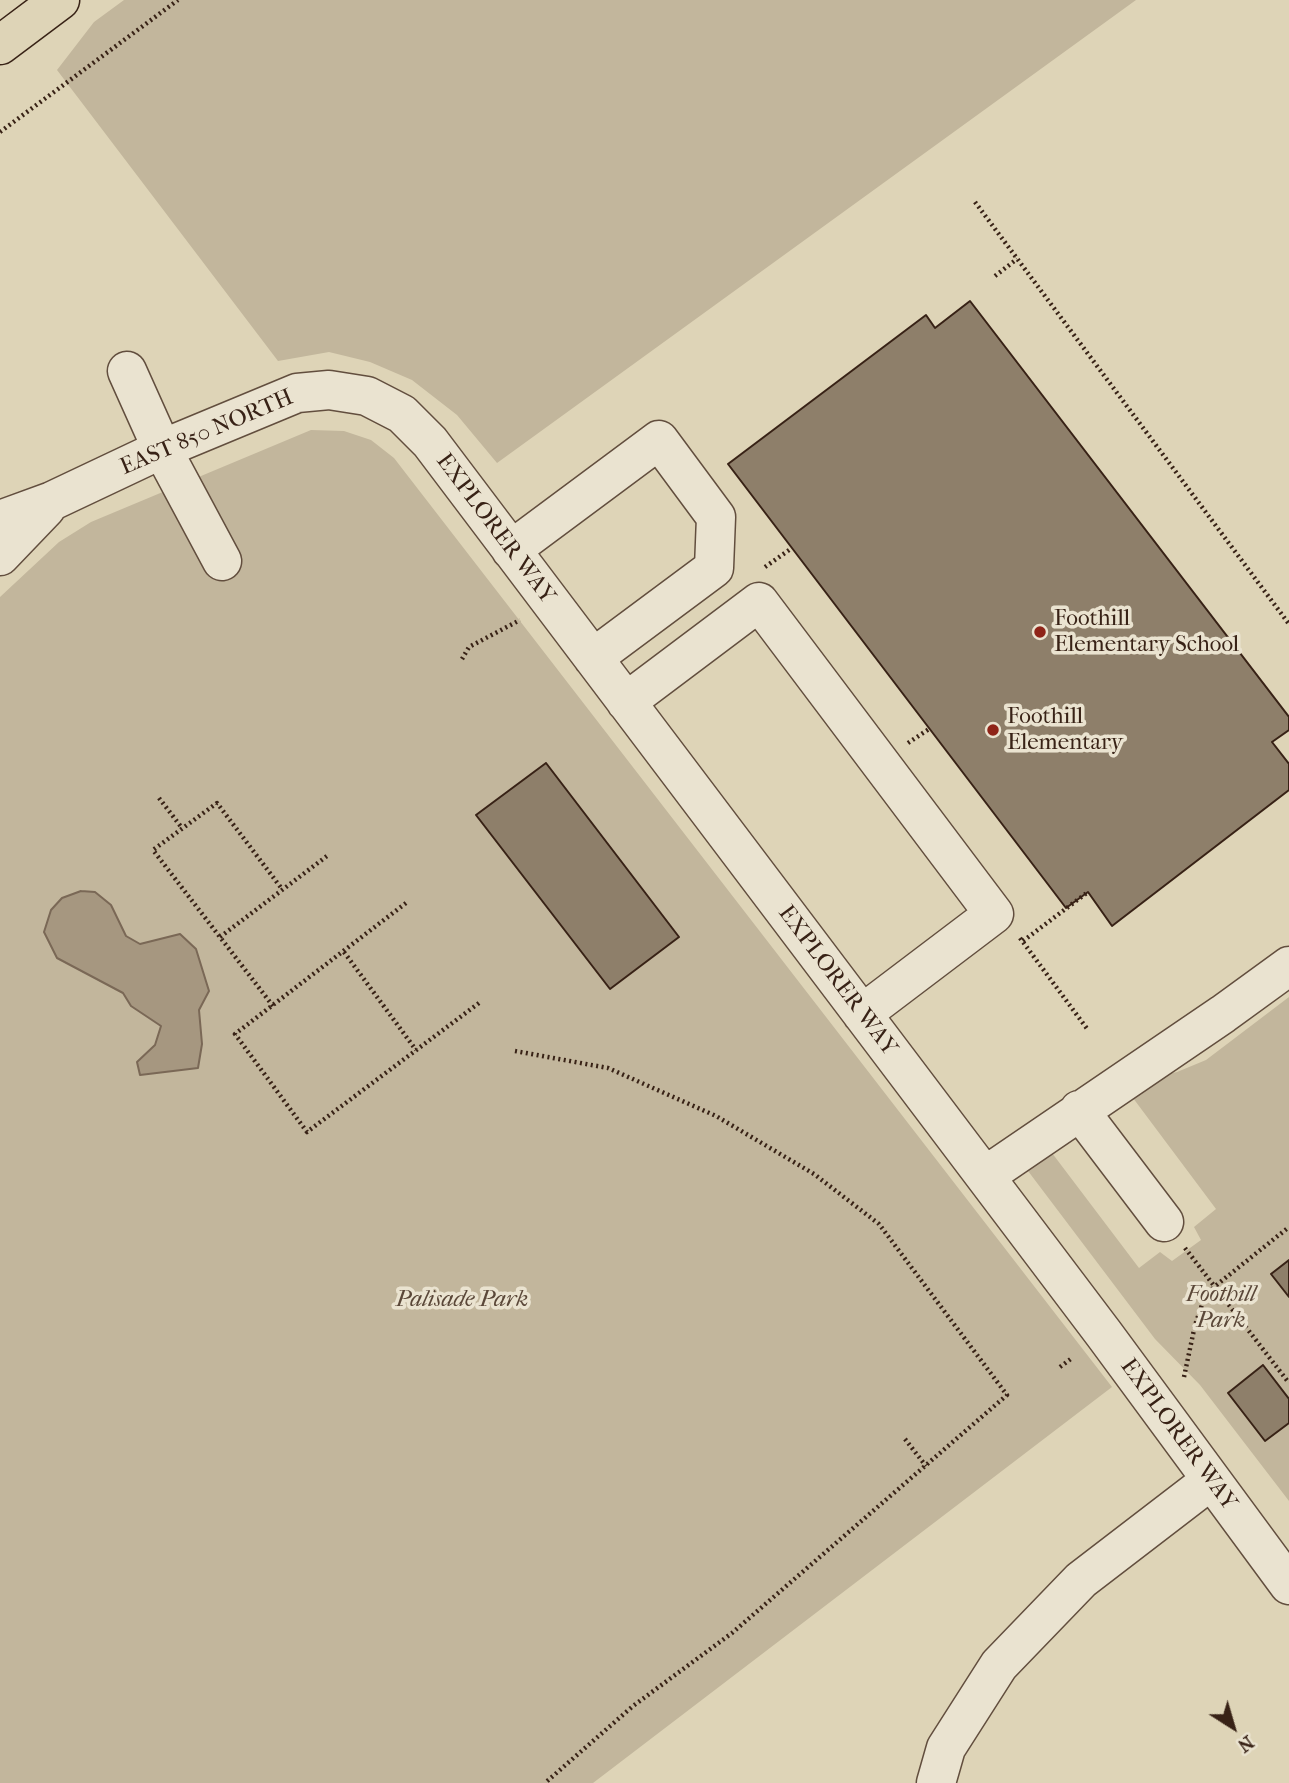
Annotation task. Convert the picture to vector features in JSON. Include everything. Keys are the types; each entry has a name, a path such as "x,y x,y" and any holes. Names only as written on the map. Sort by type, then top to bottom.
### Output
{"highway":[{"path":"0,45 60,0"}],"street":[{"path":"127,372 162,449 222,561"},
{"name":"EAST 850 NORTH","path":"0,520 52,502 162,449 297,393 330,390 367,396"},
{"name":"EXPLORER WAY","path":"367,396 390,406 430,442 985,1176 1289,1586"},
{"path":"511,550 659,440 716,517 714,568 593,658"},
{"name":"EAST 850 NORTH","path":"0,556 52,502"},
{"path":"626,702 759,602 994,914 862,1014"},
{"path":"985,1176 1223,1014 1289,965"},
{"path":"1079,1110 1174,1235"},
{"path":"936,1783 946,1748 999,1665 1081,1580 1210,1481"}],"path":[{"path":"0,132 178,0"},
{"path":"975,202 1289,624"},
{"path":"995,276 1017,259"},
{"path":"764,568 792,548"},
{"path":"462,659 469,647 525,617"},
{"path":"901,748 929,729"},
{"path":"159,797 182,828"},
{"path":"273,1006 153,850 217,803 282,889"},
{"path":"220,937 327,856"},
{"path":"1023,941 1088,892"},
{"path":"406,903 236,1034 307,1132 479,1003"},
{"path":"1016,933 1088,1030"},
{"path":"344,952 416,1050"},
{"path":"515,1051 608,1068 716,1116 814,1174 879,1224 1007,1395 732,1633 633,1706 545,1783"},
{"path":"1184,1377 1195,1325 1203,1302 1214,1287 1289,1227"},
{"path":"1174,1235 1289,1384"},
{"path":"1060,1367 1072,1358"},
{"path":"905,1439 926,1466"}],"green space":[{"path":"124,0 1136,0 497,463 457,415 412,380 370,362 329,352 278,361 57,70 94,22"},
{"name":"Palisade Park","path":"311,430 344,431 371,440 394,458 1112,1387 593,1783 0,1783 0,597 59,542 91,522"},
{"name":"Foothill Park","path":"1289,997 1289,1501 1200,1385 1155,1339 1025,1167 1052,1153 1139,1268 1160,1252 1172,1261 1201,1240 1194,1227 1216,1209 1130,1094 1145,1079 1177,1072 1206,1060"}],"shaded area":[{"path":"81,891 95,892 111,905 126,936 140,944 180,934 196,949 209,991 199,1010 202,1044 198,1068 140,1075 137,1062 155,1045 161,1026 131,1006 123,993 57,958 44,932 51,910 62,898"}],"building":[{"name":"Foothill Elementary School","path":"970,301 1289,717 1289,730 1272,742 1289,764 1289,790 1112,926 1088,892 1066,908 728,464 926,315 935,328"},
{"path":"546,763 679,937 610,989 476,815"},
{"path":"1289,1260 1289,1297 1271,1274"},
{"path":"1263,1365 1289,1399 1289,1423 1265,1441 1228,1393"}],"place":[{"name":"Foothill Elementary School","path":"1040,632"},
{"name":"Foothill Elementary","path":"993,730"}]}
